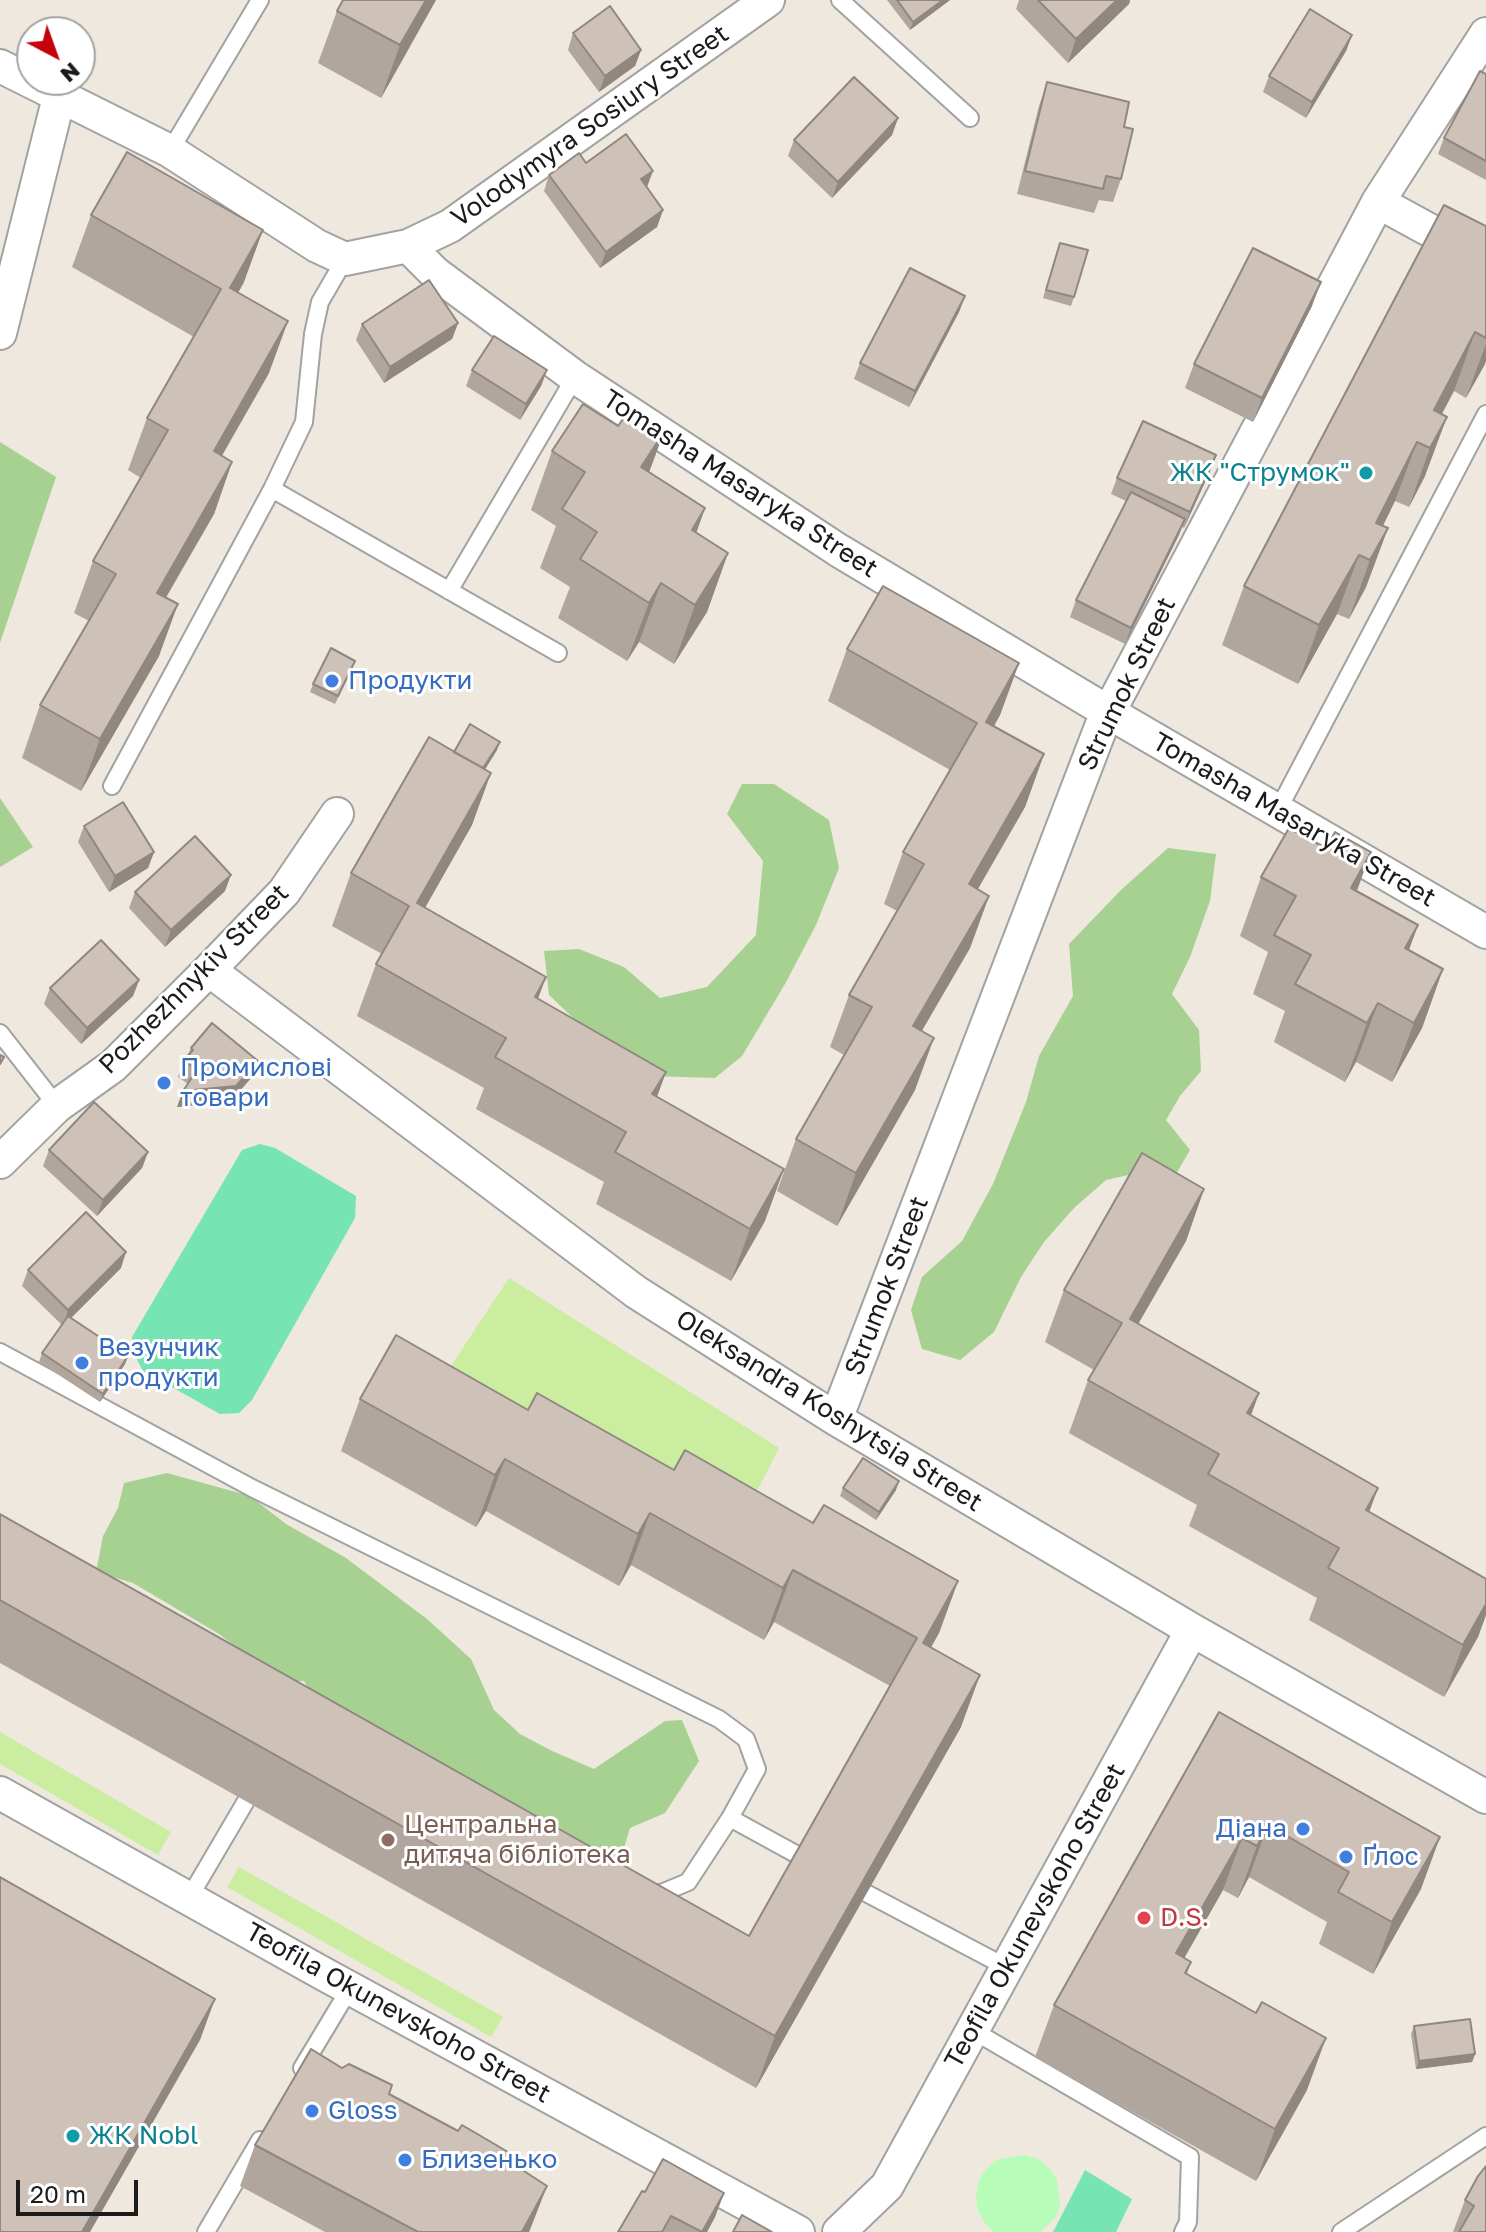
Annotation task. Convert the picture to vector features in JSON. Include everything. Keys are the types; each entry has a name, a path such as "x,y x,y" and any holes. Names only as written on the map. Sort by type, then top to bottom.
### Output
{"street":[{"name":"Volodymyra Sosiury Street","path":"408,246 450,226 768,0"},
{"name":"Strumok Street","path":"836,1419 1108,712 1378,202 1486,34"},
{"path":"0,66 170,151 317,246 345,259 408,246"},
{"path":"0,333 59,97"},
{"path":"1378,202 1486,261"},
{"name":"Tomasha Masaryka Street","path":"408,246 435,273 575,377 838,550 1108,712 1486,932"},
{"name":"Pozhezhnykiv Street","path":"0,1162 57,1106 113,1066 209,970 284,892 337,814"},
{"name":"Oleksandra Koshytsia Street","path":"209,970 636,1292 836,1419 1192,1630 1486,1797"},
{"name":"Teofila Okunevskoho Street","path":"839,2232 887,2186 1192,1630"},
{"name":"Teofila Okunevskoho Street","path":"0,1793 798,2232"}],"lane":[{"path":"170,151 260,0"},
{"path":"840,0 970,118"},
{"path":"112,786 272,489 304,422 313,334 320,302 345,259"},
{"path":"449,591 575,377"},
{"path":"1278,810 1486,414"},
{"path":"272,489 558,653"},
{"path":"0,1033 57,1106"},
{"path":"0,1352 252,1488 719,1719 746,1739 757,1769 730,1818 688,1882 659,1894 638,1888"},
{"path":"189,1898 246,1801"},
{"path":"730,1818 803,1858"},
{"path":"866,1893 1006,1967"},
{"path":"295,2080 350,1988"},
{"path":"972,2030 1190,2157 1188,2222 1183,2232"},
{"path":"206,2232 271,2122"},
{"path":"1341,2232 1486,2136"}],"green space":[{"path":"0,442 56,477 0,643"},
{"path":"742,784 774,784 829,820 839,868 816,925 742,1056 715,1078 651,1076 589,1033 549,995 544,951 579,949 624,967 660,998 707,987 756,935 763,861 727,814"},
{"path":"0,798 33,847 0,867"},
{"path":"1168,848 1216,854 1210,901 1190,957 1172,994 1199,1030 1201,1071 1180,1096 1166,1120 1190,1150 1176,1174 1146,1171 1106,1180 1074,1208 1044,1242 1021,1277 994,1332 960,1360 922,1349 911,1310 922,1277 962,1241 993,1184 1026,1102 1039,1056 1073,996 1069,944 1122,889"},
{"path":"260,1144 275,1148 356,1196 355,1218 252,1400 239,1413 220,1414 143,1371 135,1356 132,1337 242,1150"},
{"path":"509,1278 779,1448 748,1509 437,1387"},
{"path":"167,1473 250,1496 286,1524 346,1558 427,1619 471,1659 494,1710 520,1734 552,1751 594,1769 665,1721 682,1720 699,1761 665,1813 630,1828 620,1861 598,1903 338,1739 304,1681 246,1683 245,1654 219,1634 133,1583 96,1572 103,1536 118,1508 124,1483"},
{"path":"0,1732 171,1832 158,1855 0,1764"},
{"path":"239,1867 503,2017 491,2037 227,1887"},
{"path":"1024,2155 1038,2159 1057,2179 1060,2206 1055,2218 1041,2232 994,2232 978,2211 978,2183 985,2170 996,2160"},
{"path":"1085,2170 1132,2199 1116,2232 1053,2232"}],"building":[{"path":"343,0 426,0 400,45 337,11"},
{"path":"897,0 943,0 913,22"},
{"path":"1038,0 1117,0 1076,39"},
{"path":"610,6 641,50 605,76 573,33"},
{"path":"1310,9 1352,35 1312,102 1269,76"},
{"path":"1480,71 1486,74 1486,161 1444,138"},
{"path":"854,77 898,118 838,182 794,140"},
{"path":"1047,82 1129,102 1124,127 1133,129 1121,179 1106,176 1103,189 1025,171"},
{"path":"626,134 653,171 641,179 663,210 606,252 549,175 579,153 586,163"},
{"path":"127,152 263,230 230,288 288,321 214,451 232,462 157,593 178,604 100,739 40,705 116,574 93,561 168,430 147,418 221,289 91,215"},
{"name":"ЖК \"Струмок\"","path":"1444,205 1486,226 1486,338 1475,332 1434,410 1447,417 1430,448 1417,442 1376,523 1388,528 1370,560 1359,555 1319,625 1244,586"},
{"path":"1060,243 1088,250 1074,297 1046,290"},
{"path":"1253,248 1321,282 1262,398 1194,364"},
{"path":"910,268 965,296 915,391 860,363"},
{"path":"429,280 458,323 390,367 362,324"},
{"path":"494,336 547,370 526,404 472,370"},
{"path":"583,404 618,426 629,410 664,432 641,467 705,508 692,530 728,553 695,605 661,583 649,603 580,559 597,532 562,509 585,472 552,451"},
{"path":"1143,421 1216,455 1190,512 1117,478"},
{"path":"1131,492 1185,519 1131,628 1076,600"},
{"path":"883,586 1019,663 986,722 1044,754 969,884 989,896 913,1026 934,1038 856,1173 796,1139 872,1007 849,995 924,864 903,852 977,723 847,649"},
{"path":"331,648 355,661 338,696 313,684"},
{"path":"470,724 500,742 483,768 454,752"},
{"path":"429,737 491,773 417,903 546,977 535,997 666,1072 652,1094 784,1169 750,1229 615,1152 626,1132 495,1057 506,1038 376,964 409,906 351,873"},
{"path":"123,802 154,852 115,876 84,826"},
{"path":"1289,828 1326,848 1335,832 1371,852 1351,888 1418,925 1405,948 1443,969 1414,1023 1378,1003 1367,1023 1295,984 1311,955 1274,935 1296,896 1261,877"},
{"path":"195,836 231,875 171,930 135,892"},
{"path":"101,940 139,980 87,1028 50,988"},
{"path":"212,1023 258,1061 236,1086 183,1091 197,1070 184,1060"},
{"path":"94,1102 148,1152 103,1200 49,1150"},
{"path":"1142,1153 1204,1189 1130,1319 1259,1393 1247,1413 1378,1488 1366,1510 1486,1579 1486,1604 1463,1645 1328,1568 1339,1548 1208,1474 1219,1454 1088,1380 1122,1323 1064,1290"},
{"path":"86,1212 126,1252 68,1310 28,1270"},
{"name":"Везунчик продукти","path":"68,1316 128,1356 103,1394 42,1353"},
{"path":"396,1335 528,1410 537,1393 674,1470 685,1450 813,1523 824,1505 958,1581 923,1643 980,1675 775,2036 0,1600 0,1514 749,1936 917,1638 793,1570 783,1588 650,1513 638,1534 505,1459 495,1475 360,1399"},
{"path":"863,1458 899,1481 879,1512 843,1488"},
{"path":"1219,1712 1440,1837 1392,1922 1338,1892 1349,1872 1268,1825 1257,1846 1242,1838 1176,1953 1191,1962 1185,1973 1256,2013 1262,2002 1326,2038 1275,2129 1054,2005"},
{"name":"ЖК Nobl","path":"0,1877 215,1999 82,2232 0,2232"},
{"path":"1470,2019 1475,2054 1419,2061 1414,2026"},
{"path":"311,2049 342,2068 349,2064 392,2085 389,2094 458,2131 462,2125 508,2152 507,2160 547,2186 522,2232 418,2232 255,2145"},
{"path":"663,2159 724,2193 702,2232 671,2216 662,2232 618,2232 642,2191 645,2192"},
{"path":"1486,2166 1486,2232 1459,2232 1474,2206 1465,2200"},
{"path":"742,2215 772,2232 733,2232"}],"place":[{"name":"ЖК \"Струмок\"","path":"1366,473"},
{"name":"Продукти","path":"332,681"},
{"name":"Промислові товари","path":"164,1083"},
{"name":"Везунчик продукти","path":"82,1363"},
{"name":"Діана","path":"1303,1829"},
{"name":"Центральна дитяча бібліотека","path":"388,1840"},
{"name":"Ґлос","path":"1346,1857"},
{"name":"D.S.","path":"1144,1918"},
{"name":"Gloss","path":"312,2111"},
{"name":"ЖК Nobl","path":"73,2136"},
{"name":"Близенько","path":"405,2160"}]}
